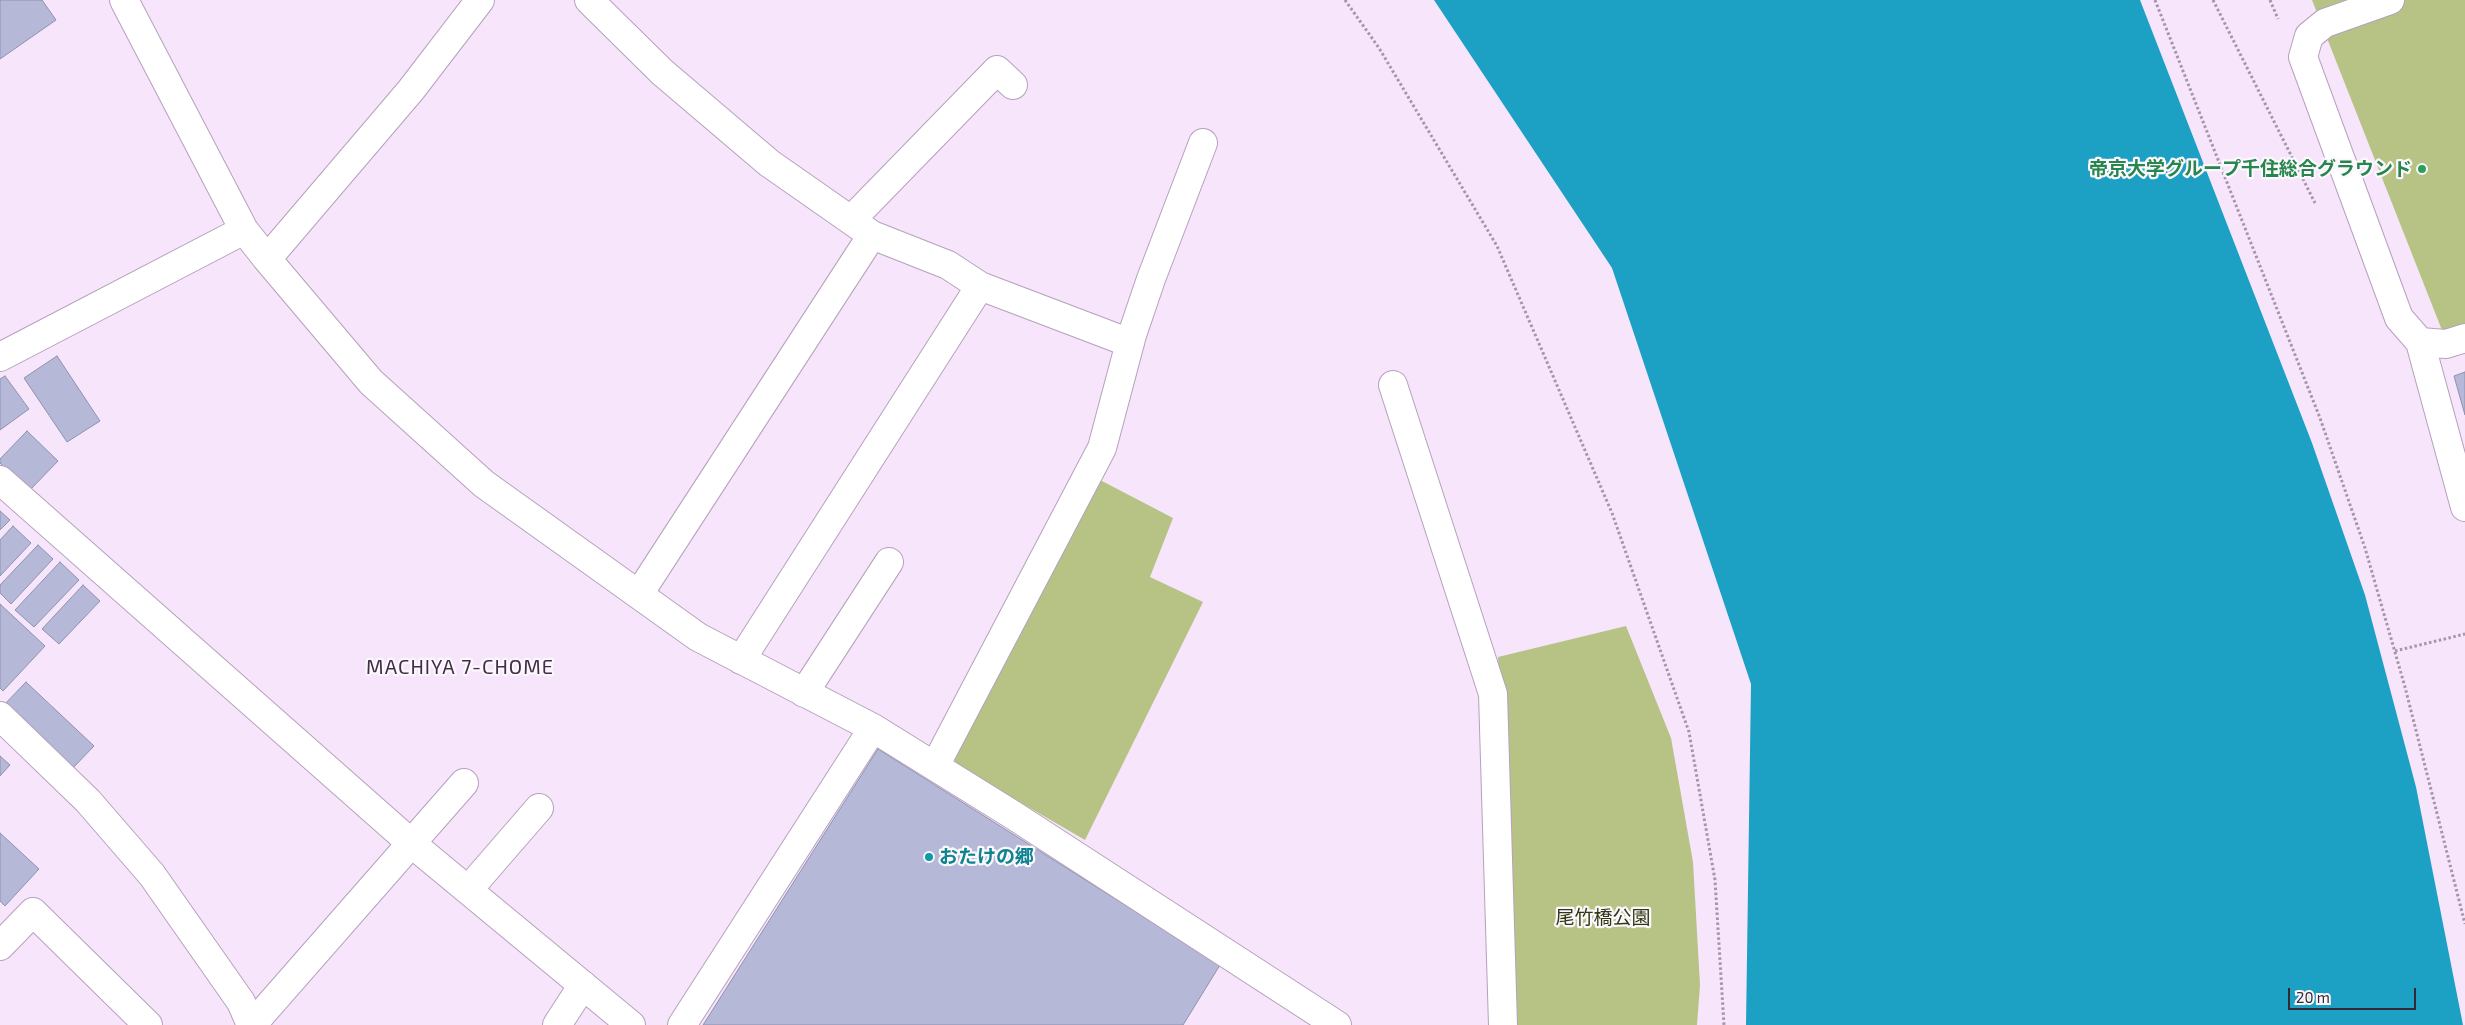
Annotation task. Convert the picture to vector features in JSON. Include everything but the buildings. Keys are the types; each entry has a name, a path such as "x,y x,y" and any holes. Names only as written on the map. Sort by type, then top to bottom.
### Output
{"street":[{"path":"124,0 244,230 371,382 484,484 698,637 874,728 1337,1025"},
{"path":"267,259 411,90 480,0"},
{"path":"589,0 662,72 740,139 769,163 861,228 948,265 980,286 1130,343"},
{"path":"2390,0 2325,23 2309,36 2304,57 2399,318 2420,342 2465,507"},
{"path":"639,594 861,228 997,70 1013,85"},
{"path":"934,766 1102,448 1130,343 1151,279 1204,143"},
{"path":"0,357 244,230"},
{"path":"741,660 980,286"},
{"path":"2420,342 2446,344 2465,338"},
{"path":"1393,385 1493,694 1503,1025"},
{"path":"0,480 412,843 631,1025"},
{"path":"804,693 889,562"},
{"path":"0,716 88,801 152,875 241,1002 252,1025 464,783"},
{"path":"682,1025 874,728"},
{"path":"468,890 539,808"},
{"path":"0,946 33,912 148,1025"},
{"path":"557,1025 583,985"}],"path":[{"path":"1345,0 1379,48 1497,246 1612,513 1689,732 1716,880 1724,1025"},
{"path":"2155,0 2320,418 2365,548 2396,651 2465,924"},
{"path":"2214,0 2316,205"},
{"path":"2396,651 2465,634"}],"green space":[{"name":"帝京大学グループ千住総合グラウンド","path":"2312,0 2465,0 2465,338 2447,343"},
{"path":"1100,480 1173,518 1150,577 1203,602 1085,840 956,765 953,750"},
{"name":"尾竹橋公園","path":"1626,626 1671,738 1693,862 1700,985 1697,1025 1517,1025 1513,989 1498,657"}],"water":[{"path":"1434,0 2140,0 2312,443 2365,595 2416,787 2463,1025 1746,1025 1751,684 1612,268"}],"place":[{"name":"帝京大学グループ千住総合グラウンド","path":"2422,169"},
{"name":"おたけの郷","path":"929,857"}],"district":[{"name":"MACHIYA 7-CHOME","path":"460,667"}]}
